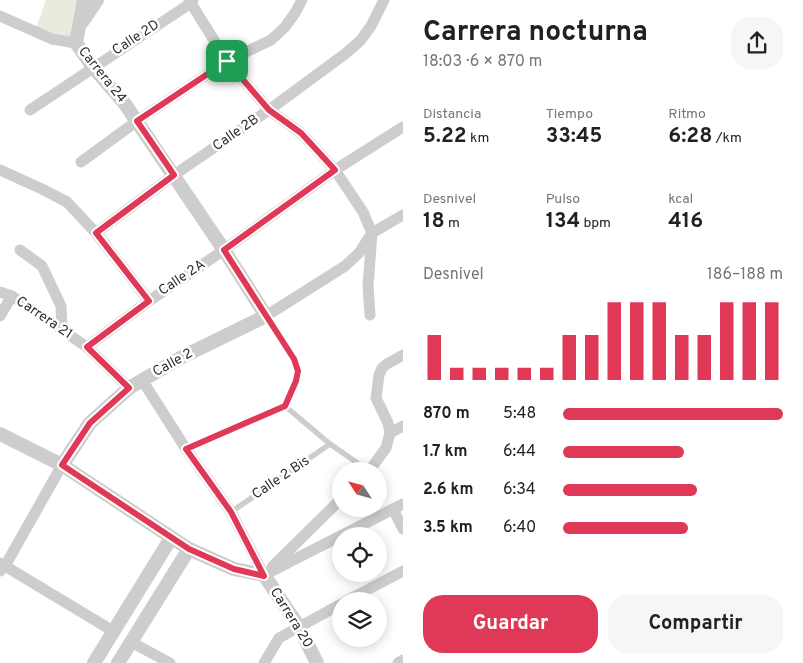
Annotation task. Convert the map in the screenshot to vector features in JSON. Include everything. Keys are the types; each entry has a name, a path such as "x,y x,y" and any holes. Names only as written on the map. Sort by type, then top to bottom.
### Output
{"street":[{"path":"77,36 84,0"},
{"path":"77,36 96,0"},
{"path":"81,162 137,121 227,61 271,40 285,27 302,0"},
{"name":"Calle 2B","path":"96,233 174,175 269,110 345,54 360,41 371,26 384,0"},
{"path":"191,1 227,61 269,110 301,133 335,170 363,212 372,232 368,286 370,315"},
{"name":"Calle 2D","path":"30,110 191,1"},
{"name":"Carrera 24","path":"0,16 52,39 77,36 93,67 137,121 266,316"},
{"name":"Calle 2A","path":"87,347 335,170 403,127"},
{"path":"0,170 67,202 96,233 149,301"},
{"name":"Calle 2","path":"2,567 62,465 90,423 129,388 182,356 266,316 345,266 358,253 372,232 403,215"},
{"path":"20,250 42,266 61,306 62,330"},
{"name":"Carrera 21","path":"0,292 12,296 87,347 129,388"},
{"path":"0,316 12,296"},
{"path":"376,462 386,448 390,433 388,423 376,398 379,375 382,368 403,355"},
{"path":"142,380 186,449 231,512 264,576"},
{"path":"390,433 403,426"},
{"name":"Carrera 20","path":"0,434 62,465 189,549 234,569 264,576 299,626 317,663"},
{"path":"264,576 398,506 403,529"},
{"path":"264,576 332,508"},
{"path":"94,663 171,538"},
{"path":"118,663 189,549"},
{"path":"2,567 114,631"},
{"path":"363,592 403,571"},
{"path":"264,663 280,638 332,609"},
{"path":"131,642 170,663"},
{"path":"398,663 403,660"}],"lane":[{"name":"Carrera 24","path":"266,316 294,359 298,371 296,381 285,406"},
{"path":"186,449 285,406 330,444 356,462"},
{"name":"Calle 2 Bis","path":"231,512 330,444"}],"shaded area":[{"path":"46,0 96,0 76,42 35,31"}],"route":[{"path":"227,61 269,110 301,133 335,170 224,250 294,359 298,371 296,381 285,406 186,449 231,512 264,576 234,569 189,549 62,465 90,423 129,388 87,347 149,301 96,233 174,175 137,121 227,61"}]}
